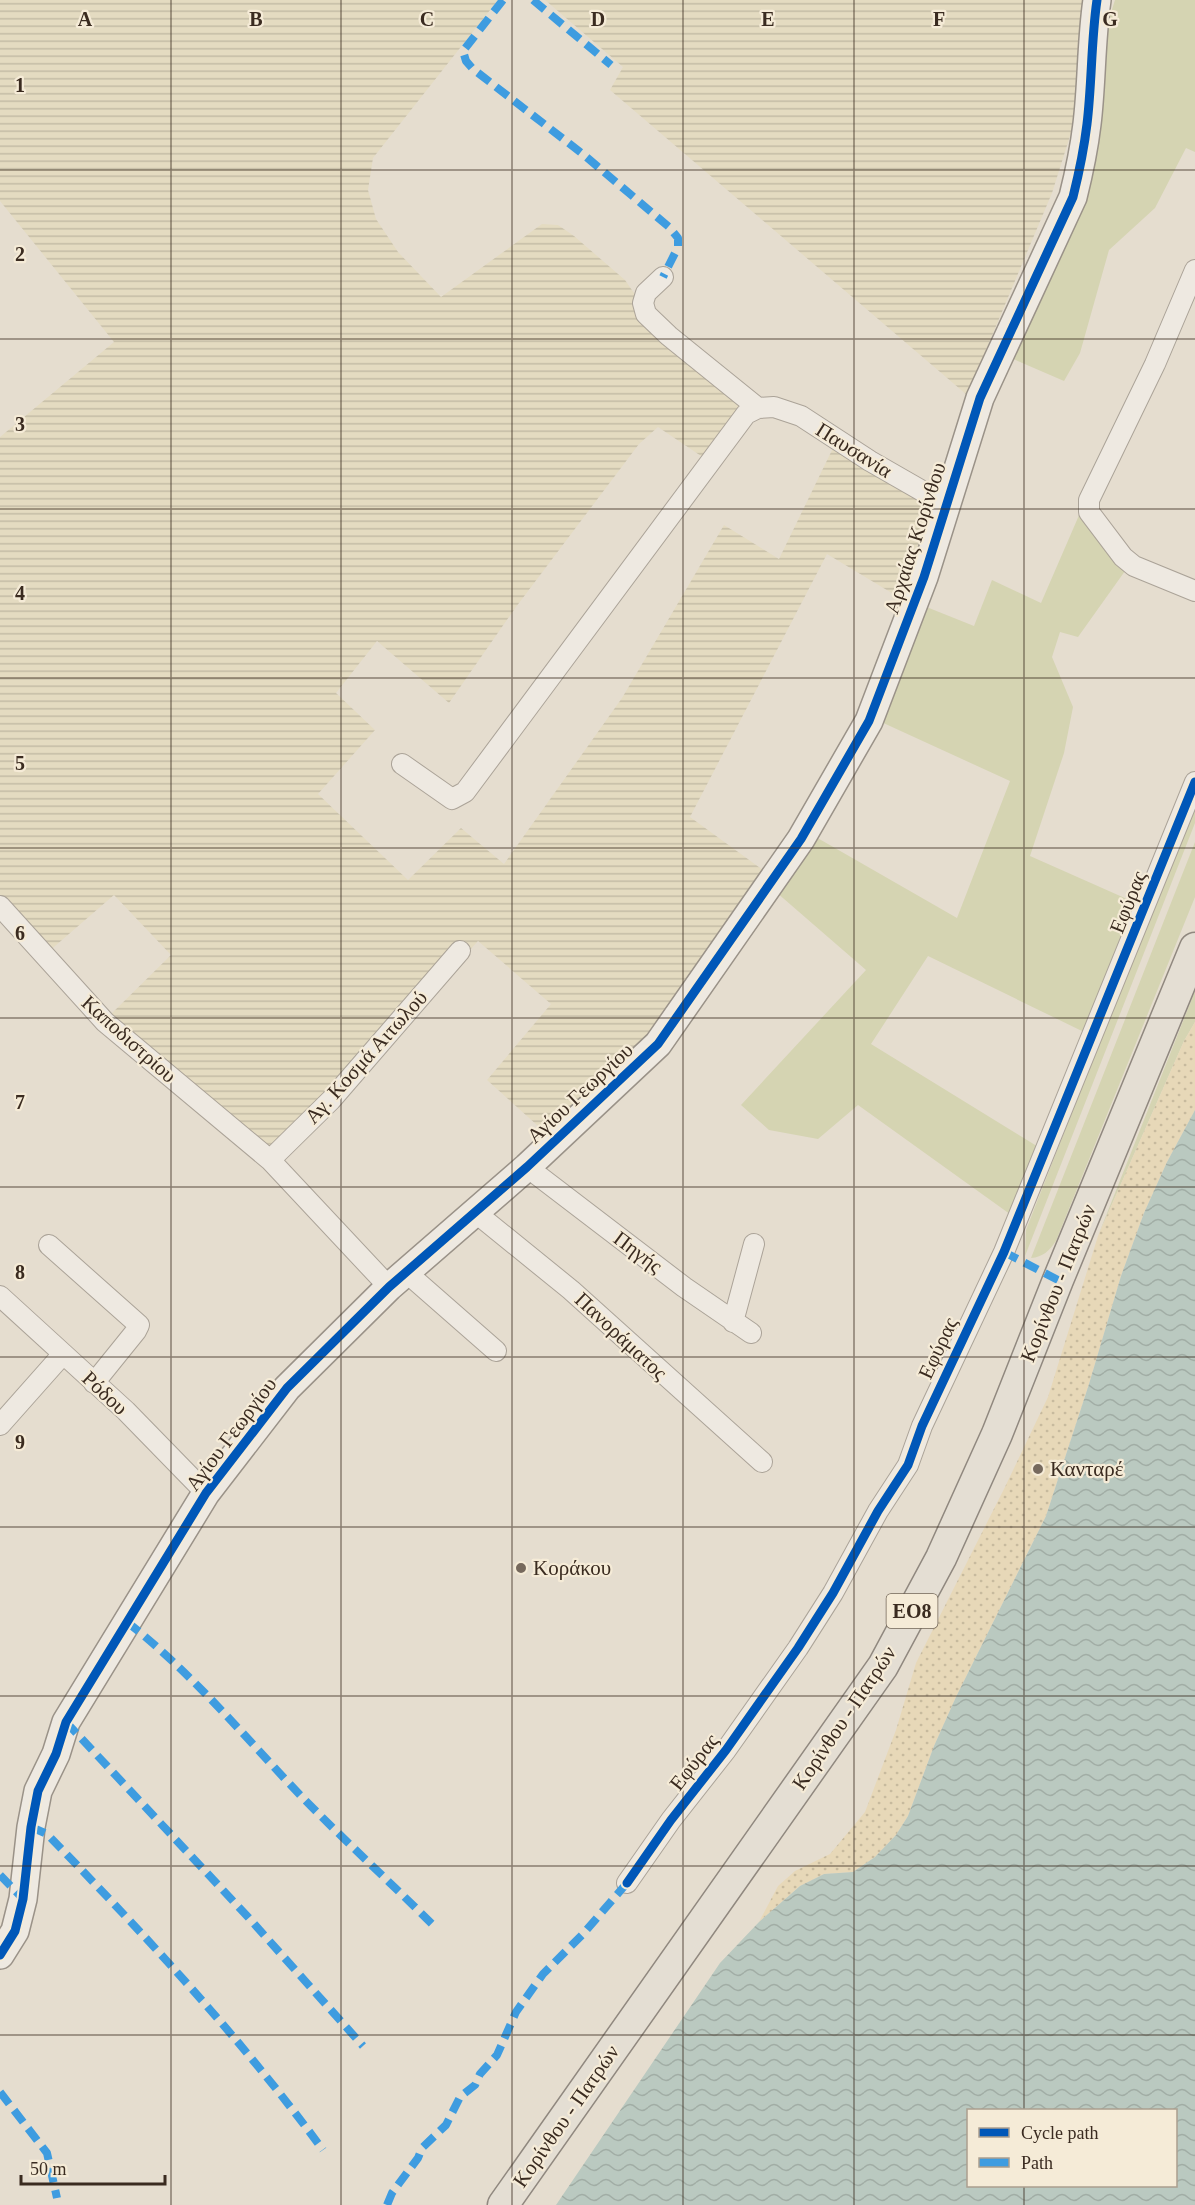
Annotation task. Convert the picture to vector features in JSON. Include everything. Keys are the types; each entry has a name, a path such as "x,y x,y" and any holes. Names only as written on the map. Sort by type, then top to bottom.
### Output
{"main road":[{"name":"Κορίνθου - Πατρών","path":"503,2205 883,1666 941,1558 997,1434 1195,948"}],"street":[{"name":"Αρχαίας Κορίνθου","path":"658,1044 801,839 861,738 924,577 980,398 1073,197 1088,123 1093,27 1097,0"},
{"path":"1195,270 1155,364 1089,500 1089,512 1123,557 1134,566 1195,591"},
{"path":"402,764 452,799 465,792 746,414 758,408 669,336 646,314 643,303 646,293 663,277"},
{"name":"Παυσανία","path":"758,408 774,407 801,416 870,461 945,504"},
{"name":"Εφύρας","path":"627,1883 798,1648 833,1593 878,1511 908,1465 922,1426 1008,1241 1195,782"},
{"name":"Καποδιστρίου","path":"0,906 105,1022 270,1160 398,1280 496,1351"},
{"name":"Αγ. Κοσμά Αιτωλού","path":"270,1160 331,1100 460,951"},
{"name":"Αγίου Γεωργίου","path":"0,1955 15,1931 23,1899 31,1827 38,1791 56,1754 66,1722 206,1493 287,1388 398,1280 527,1167 658,1044"},
{"name":"Πηγής","path":"527,1167 667,1274 751,1333"},
{"name":"Πανοράματος","path":"476,1213 571,1290 762,1462"},
{"path":"733,1322 754,1244"},
{"path":"49,1245 139,1325 94,1383"},
{"name":"Ρόδου","path":"0,1296 126,1411 206,1493"},
{"path":"0,1425 63,1354"}],"shaded area":[{"path":"0,0 498,0 373,158 368,190 376,219 398,252 441,297 542,224 558,225 625,280 636,296 744,403 704,458 658,427 639,444 516,607 449,703 377,641 336,693 375,730 318,794 408,880 461,828 504,864 622,698 724,525 779,559 834,446 936,505 905,601 827,554 690,817 767,873 644,1049 548,1135 487,1080 551,1004 478,941 284,1157 275,1160 107,1018 171,955 114,895 47,953 0,902 0,437 114,342 0,201"},
{"path":"545,0 1086,0 1076,117 1052,193 967,395 610,90 623,67"}],"green space":[{"path":"1115,0 1195,0 1195,152 1186,148 1155,208 1109,250 1080,353 1064,381 1011,358 1078,213 1107,25"},
{"path":"1080,513 1125,571 1078,637 1060,632 1052,657 1073,707 1064,753 1030,856 1136,903 1086,1033 928,956 871,1044 1040,1148 1014,1217 858,1105 818,1139 769,1130 741,1105 866,970 776,892 814,836 957,918 1010,781 879,721 924,606 974,626 992,580 1041,603"},
{"path":"1195,798 1195,823 1025,1256 1026,1230"},
{"path":"1195,842 1195,897 1056,1241 1045,1253 1031,1258"},
{"path":"1195,991 1195,1022 1184,1041 1098,1236"}],"sand":[{"name":"Κανταρέ","path":"1195,1022 1195,1110 1167,1162 1144,1213 1121,1276 1046,1516 956,1697 934,1746 908,1816 896,1835 875,1857 853,1872 824,1874 800,1886 759,1922 778,1886 795,1871 830,1854 865,1812 896,1730 916,1663 1048,1397 1098,1236 1184,1041"}],"water":[{"path":"1195,1110 1195,2205 556,2205 720,1963 759,1922 800,1886 824,1874 853,1872 875,1857 896,1835 908,1816 934,1746 956,1697 1046,1516 1121,1276 1144,1213 1167,1162"}],"marked path":[{"path":"503,0 463,51 466,61 473,69 584,155 669,227 678,238 678,247 663,277"},
{"path":"533,0 611,65"},
{"path":"1004,1252 1058,1280"},
{"path":"127,1622 174,1662 301,1796 434,1926"},
{"path":"66,1722 248,1917 363,2046"},
{"path":"31,1827 47,1834 155,1948 225,2027 323,2150"},
{"path":"0,1875 23,1899"},
{"path":"387,2205 392,2193 418,2158 422,2148 446,2125 460,2097 475,2085 480,2074 497,2055 516,2012 543,1974 583,1934 627,1883"},
{"path":"0,2092 47,2153 57,2198"}],"cycle path":[{"path":"0,1955 15,1931 23,1899 31,1827 38,1791 56,1754 66,1722 206,1493 287,1388 389,1287 527,1167 658,1044 801,839 869,721 924,577 980,398 1073,197 1087,124 1097,0"},
{"path":"627,1883 798,1648 833,1593 878,1511 908,1465 922,1426 1004,1252 1195,782"}],"place":[{"name":"Κανταρέ","path":"1038,1469"},
{"name":"Κοράκου","path":"521,1568"}]}
